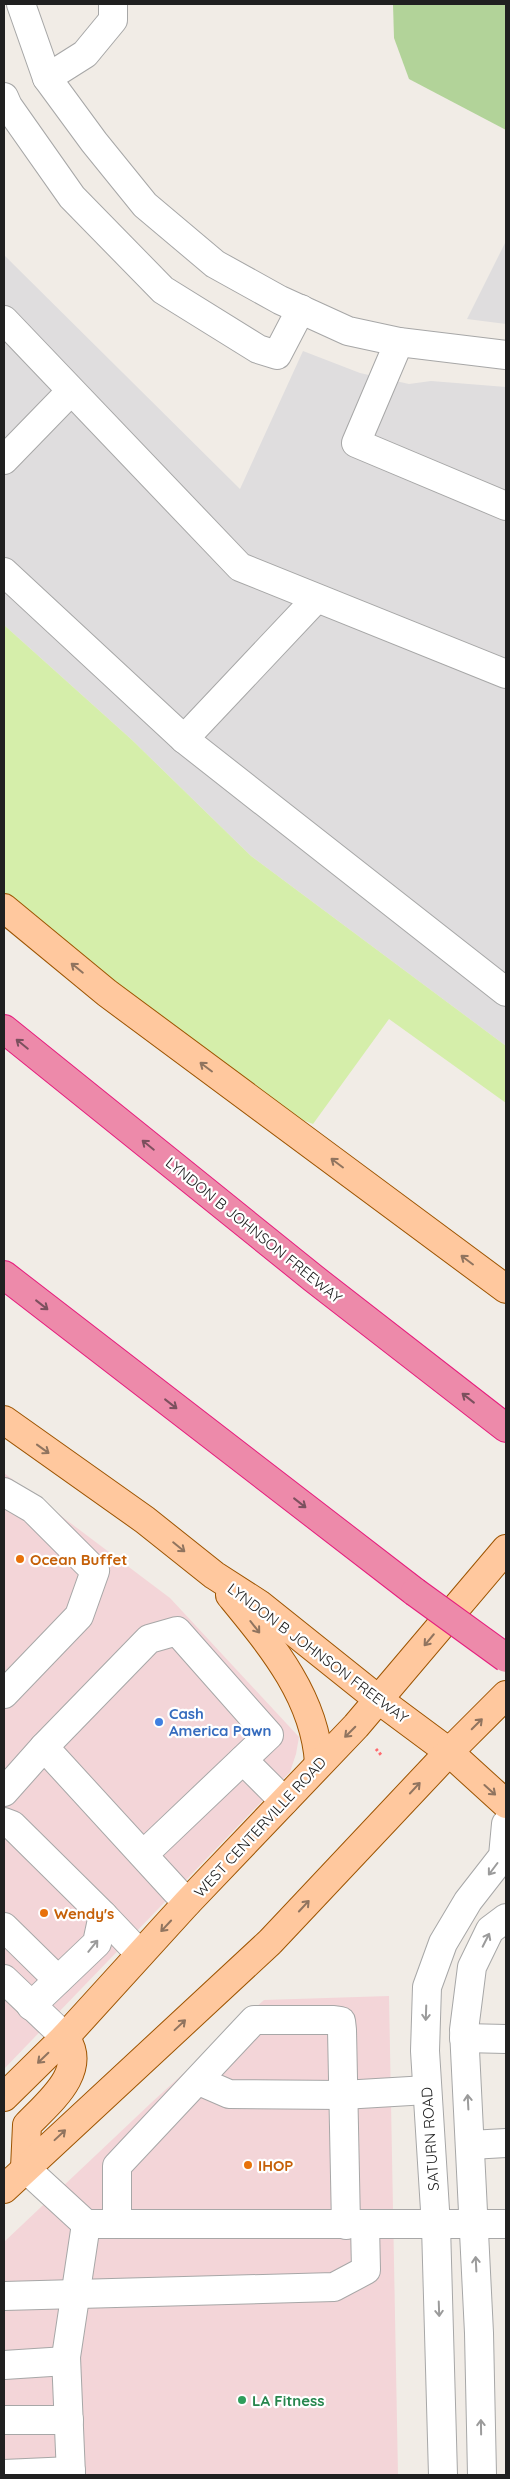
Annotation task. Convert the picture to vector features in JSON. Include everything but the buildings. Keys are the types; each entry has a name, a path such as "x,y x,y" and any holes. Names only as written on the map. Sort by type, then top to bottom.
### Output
{"highway":[{"name":"LYNDON B JOHNSON FREEWAY","path":"4,1029 313,1278 506,1428"},
{"path":"4,1275 415,1592 506,1658"}],"main road":[{"path":"4,908 107,993 506,1289"},
{"name":"LYNDON B JOHNSON FREEWAY","path":"4,1420 145,1520 214,1575 259,1604 379,1700 449,1752 506,1804"},
{"name":"WEST CENTERVILLE ROAD","path":"4,2096 65,2037 140,1954 379,1700 506,1549"},
{"path":"214,1575 272,1648 300,1692 318,1738 319,1763"},
{"path":"4,2189 270,1942 449,1752 506,1695"},
{"path":"25,2168 27,2125 56,2094 72,2070 73,2054 65,2037"}],"street":[{"path":"22,4 47,78 94,142 145,205 215,264 348,331 399,342 506,355"},
{"path":"47,78 85,54 113,20 113,4"},
{"path":"4,97 8,106 72,197 163,290 258,349 277,355 301,309"},
{"path":"4,320 240,567 506,674"},
{"path":"399,342 356,443 506,506"},
{"path":"4,460 72,391"},
{"path":"4,572 184,739 506,992"},
{"path":"184,739 316,598"},
{"path":"4,1492 33,1509 95,1571 79,1616 4,1694"},
{"path":"4,1792 44,1747 149,1639 177,1631 269,1735 144,1854"},
{"path":"44,1747 188,1903"},
{"path":"243,1760 284,1801"},
{"path":"4,1822 12,1825 140,1954"},
{"name":"SATURN ROAD","path":"443,2475 436,2226 425,2051 427,1986 443,1943 468,1901 502,1856 506,1824"},
{"path":"31,2006 97,1943 102,1915"},
{"path":"482,2475 474,2224 464,2038 472,1967 490,1930 506,1918"},
{"path":"4,1927 58,1980"},
{"path":"33,1955 5,1980 65,2037"},
{"path":"4,2296 76,2292 334,2287 366,2270 355,2225 343,2095 341,2021 254,2020 199,2081 117,2166 117,2224"},
{"path":"464,2038 506,2039"},
{"path":"199,2081 229,2094 343,2095 427,2090"},
{"path":"470,2145 506,2143"},
{"path":"25,2168 86,2224 436,2226 506,2224"},
{"path":"4,2474 71,2473 66,2361 86,2224"},
{"path":"4,2365 66,2361"},
{"path":"4,2420 69,2420"}],"path":[{"path":"376,1749 382,1756"}],"shaded area":[{"path":"506,241 506,324 467,319"},
{"path":"4,255 240,489 303,351 360,373 409,384 431,381 506,387 506,1046 251,856 132,740 4,625"},
{"path":"4,1473 170,1598 299,1737 290,1772 4,2069"},
{"path":"389,1996 398,2475 4,2475 4,2242 151,2103 264,2000"}],"green space":[{"path":"393,4 506,4 506,130 409,79 394,38"},
{"path":"4,625 132,740 251,856 506,1046 506,1103 389,1019 313,1124 252,1101 4,906"}],"place":[{"name":"Ocean Buffet","path":"20,1559"},
{"name":"Cash America Pawn","path":"159,1722"},
{"name":"Wendy's","path":"44,1913"},
{"name":"IHOP","path":"248,2165"},
{"name":"LA Fitness","path":"242,2400"}]}
